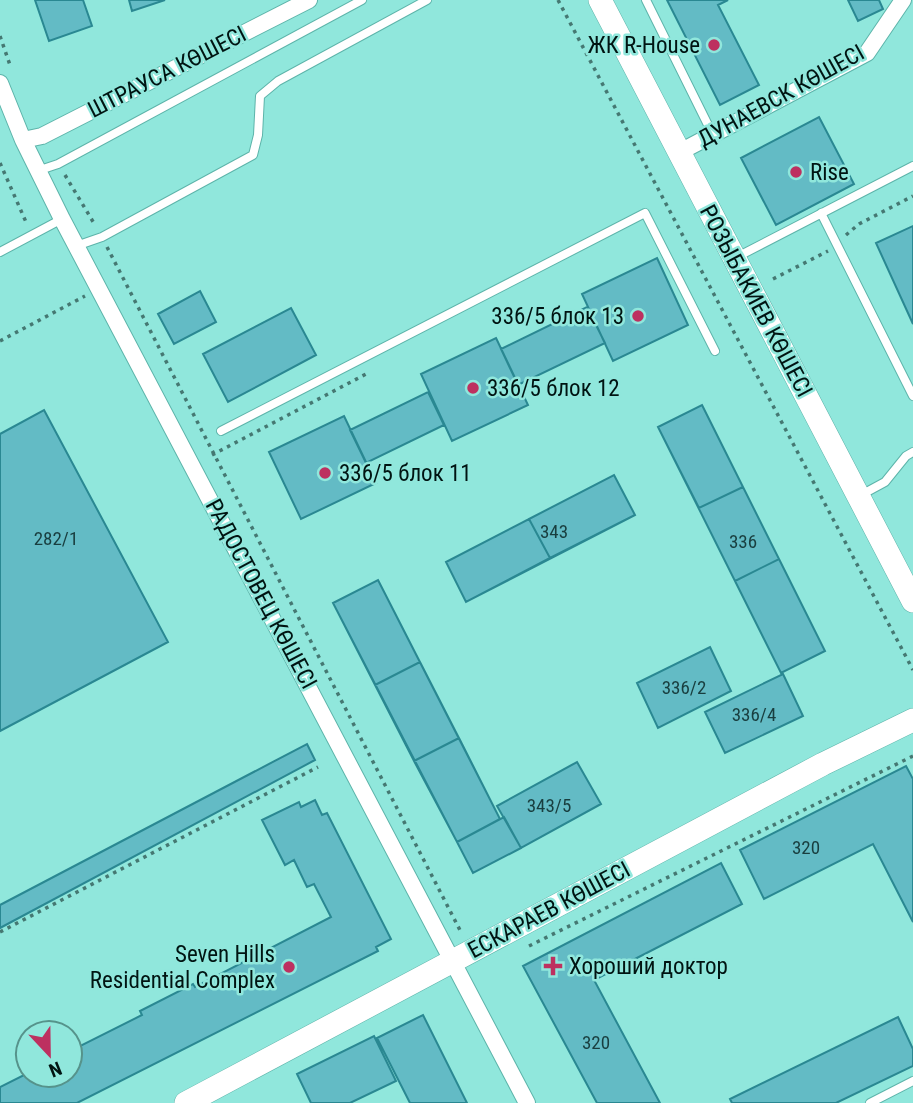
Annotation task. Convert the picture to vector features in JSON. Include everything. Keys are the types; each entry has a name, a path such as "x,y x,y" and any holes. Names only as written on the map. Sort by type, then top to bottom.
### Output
{"street":[{"name":"ШТРАУСА КӨШЕСІ","path":"23,140 42,136 309,0"},
{"name":"РОЗЫБАКИЕВ КӨШЕСІ","path":"600,0 913,601"},
{"name":"ДУНАЕВСК КӨШЕСІ","path":"678,153 867,53 903,0"},
{"name":"РАДОСТОВЕЦ КӨШЕСІ","path":"0,83 37,171 76,246 462,956 527,1103"},
{"name":"ЕСКАРАЕВ КӨШЕСІ","path":"186,1103 913,720"}],"lane":[{"path":"37,171 58,164 362,0"},
{"path":"76,246 102,237 253,155 258,135 260,96 278,81 427,0"},
{"path":"646,0 713,135"},
{"path":"734,258 913,166"},
{"path":"221,431 645,213 715,351"},
{"path":"821,213 913,396"},
{"path":"0,252 62,219"},
{"path":"859,497 885,482 913,452"},
{"path":"870,1103 913,1081"}],"path":[{"path":"558,0 913,670"},
{"path":"0,163 32,235"},
{"path":"58,164 102,237 462,956"},
{"path":"664,218 672,213"},
{"path":"0,341 100,288"},
{"path":"526,948 913,755"},
{"path":"0,932 318,767"}],"building":[{"path":"35,0 83,0 92,26 49,41"},
{"path":"35,0 83,0 92,26 49,41"},
{"path":"129,0 165,0 132,11"},
{"path":"129,0 165,0 132,11"},
{"name":"ЖК R-House","path":"667,0 728,0 718,5 759,85 720,105"},
{"path":"848,0 879,0 883,9 858,21"},
{"path":"819,117 854,184 776,225 741,158"},
{"path":"913,226 913,324 876,243"},
{"name":"336/5 блок 13","path":"657,258 688,325 613,361 582,294"},
{"path":"200,291 216,322 174,344 158,314"},
{"path":"587,307 605,343 518,385 501,349"},
{"path":"291,308 316,355 228,402 203,354"},
{"name":"336/5 блок 12","path":"496,338 528,405 452,441 421,374"},
{"path":"428,392 444,425 366,463 350,430"},
{"path":"702,405 825,651 781,673 658,427"},
{"path":"702,405 743,487 699,508 658,427"},
{"path":"44,410 168,642 0,731 0,434"},
{"name":"336/5 блок 11","path":"344,416 376,483 301,519 269,452"},
{"path":"614,475 635,515 466,602 446,562"},
{"path":"614,475 635,515 550,558 529,519"},
{"path":"529,519 550,558 466,602 446,562"},
{"path":"779,559 825,651 781,673 735,581"},
{"path":"378,580 500,819 457,842 333,603"},
{"path":"378,580 420,662 375,685 333,603"},
{"path":"710,647 731,691 658,728 637,683"},
{"path":"420,662 459,738 414,761 375,685"},
{"path":"783,674 803,716 725,753 705,712"},
{"path":"459,738 500,819 457,842 414,761"},
{"path":"307,744 315,760 0,928 0,905"},
{"path":"577,762 601,804 521,848 497,806"},
{"path":"906,766 913,779 913,922 873,844 764,899 740,850"},
{"name":"Seven Hills Residential Complex","path":"315,800 322,815 327,813 391,939 376,947 378,951 77,1103 0,1103 0,1087 14,1080 14,1089 84,1089 84,1044 142,1015 140,1011 193,984 195,987 331,917 314,884 307,887 294,860 285,865 262,820 299,802 301,807"},
{"path":"504,817 521,848 473,873 457,842"},
{"path":"721,863 742,904 594,980 660,1103 597,1103 523,966"},
{"path":"423,1015 467,1103 410,1103 377,1038"},
{"path":"898,1017 913,1049 913,1066 836,1103 732,1103 730,1099"},
{"path":"374,1036 396,1081 350,1103 311,1103 297,1074"}],"place":[{"name":"ЖК R-House","path":"714,45"},
{"name":"Rise","path":"796,172"},
{"name":"336/5 блок 13","path":"638,316"},
{"name":"336/5 блок 12","path":"473,388"},
{"name":"336/5 блок 11","path":"325,473"},
{"name":"Хороший доктор","path":"553,966"},
{"name":"Seven Hills Residential Complex","path":"289,967"}]}
